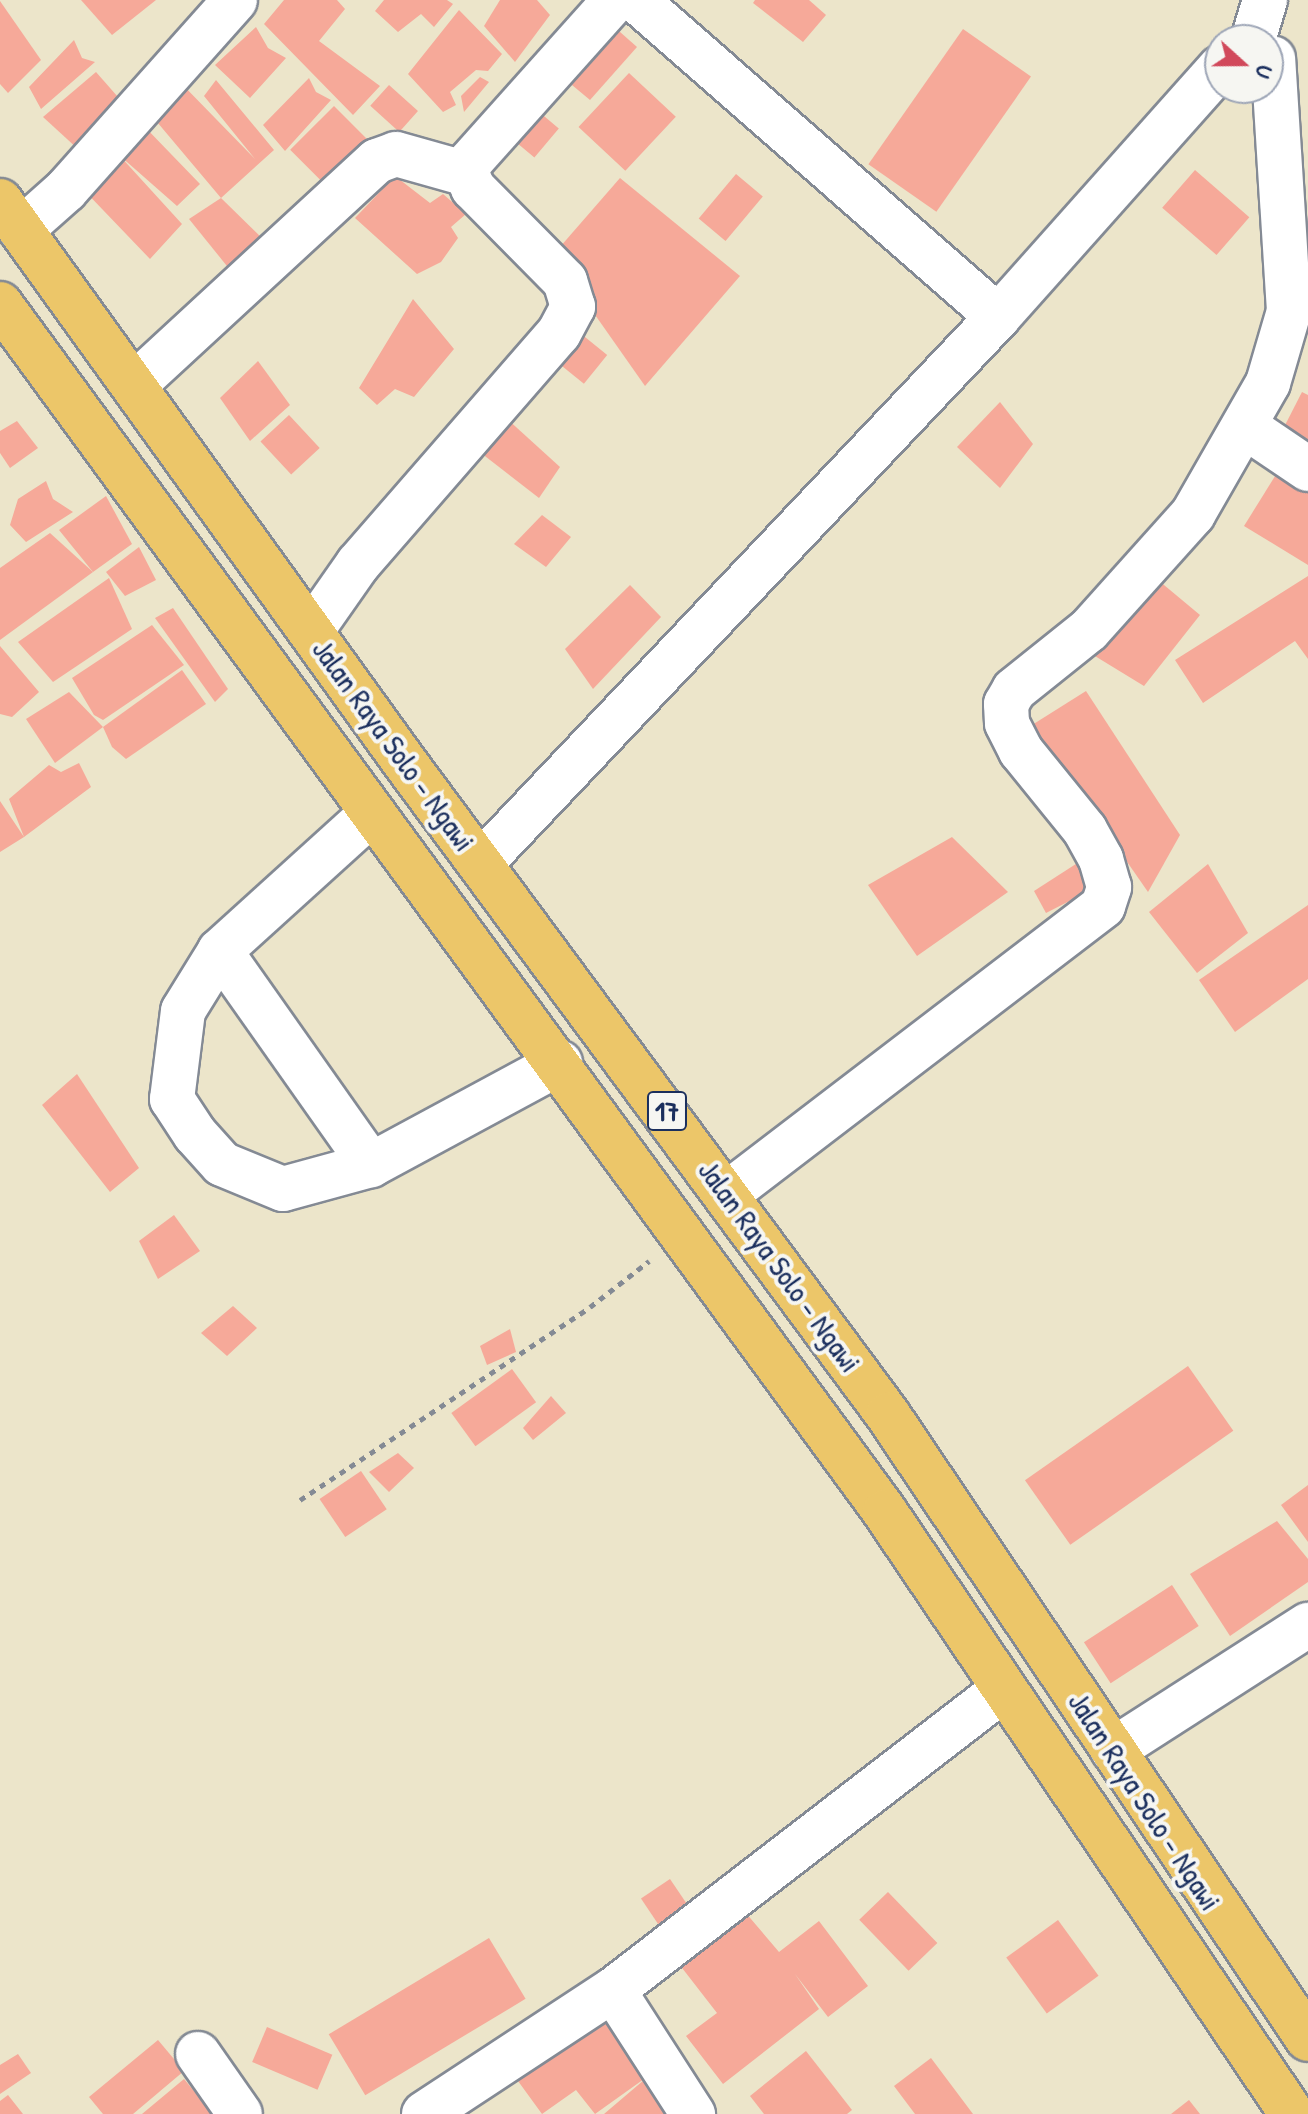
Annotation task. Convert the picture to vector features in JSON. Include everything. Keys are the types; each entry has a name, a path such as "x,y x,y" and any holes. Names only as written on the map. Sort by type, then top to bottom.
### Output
{"highway":[{"name":"Jalan Raya Solo - Ngawi","path":"11,215 311,631 728,1193 888,1415 1308,2039"},
{"name":"Jalan Raya Solo - Ngawi","path":"1,308 685,1233 885,1512 1292,2114"}],"street":[{"path":"11,215 66,190 235,0"},
{"path":"311,631 358,564 559,333 573,307 565,281 473,188 467,174 470,162 615,0"},
{"path":"636,0 998,317"},
{"path":"1265,0 1269,24"},
{"path":"481,863 998,317 1204,86"},
{"path":"728,1193 1103,906 1109,887 1101,859 1085,830 1021,751 1007,723 1006,704 1014,690 1089,630 1142,576 1193,514 1246,427 1282,344 1289,311 1278,104"},
{"path":"134,385 259,265 377,161 396,154 467,174"},
{"path":"1246,427 1308,469"},
{"path":"372,813 220,951 183,1011 174,1055 172,1099 195,1134 222,1164 283,1189 371,1165 560,1063"},
{"path":"220,951 371,1165"},
{"path":"1113,1750 1308,1625"},
{"path":"424,2114 613,1990 1003,1690"},
{"path":"613,1990 693,2114"},
{"path":"198,2054 240,2114"}],"path":[{"path":"300,1500 590,1307 685,1233"}],"building":[{"path":"81,0 156,0 112,35"},
{"path":"284,0 337,0 345,9 319,41 380,86 353,115 264,24"},
{"path":"384,0 447,0 453,4 434,27 421,14 398,32 375,11"},
{"path":"500,0 537,0 550,15 515,62 484,26"},
{"path":"755,0 809,0 826,15 803,42 753,3"},
{"path":"0,1 41,60 8,93 0,84"},
{"path":"459,10 502,54 488,71 476,70 450,92 456,105 443,112 408,74"},
{"path":"611,24 637,47 590,100 554,70"},
{"path":"256,27 268,48 286,58 250,98 215,65"},
{"path":"963,29 1031,77 936,212 868,164"},
{"path":"74,40 82,58 95,62 41,109 29,87"},
{"path":"96,72 125,105 79,150 43,117"},
{"path":"629,73 676,117 625,171 579,127"},
{"path":"480,77 489,82 464,112 461,96"},
{"path":"309,78 316,92 331,100 285,151 263,125"},
{"path":"177,79 255,159 204,96 216,80 274,150 221,198 152,116"},
{"path":"389,85 418,111 399,132 370,106"},
{"path":"334,106 368,140 324,184 290,150"},
{"path":"532,106 559,128 534,158 508,135"},
{"path":"142,124 200,184 177,206 119,155 182,224 150,259 80,186"},
{"path":"1195,170 1249,217 1217,255 1162,208"},
{"path":"736,174 763,196 726,241 699,218"},
{"path":"395,176 430,203 443,194 466,214 451,227 458,238 441,262 417,274 355,218"},
{"path":"620,178 740,276 645,386 553,255"},
{"path":"221,198 270,246 235,276 189,219"},
{"path":"413,299 454,349 414,397 395,389 377,405 359,388"},
{"path":"580,333 607,355 584,384 557,362"},
{"path":"258,361 290,405 250,441 220,398"},
{"path":"1302,392 1308,395 1308,450 1280,435"},
{"path":"1000,402 1033,444 1000,488 957,447"},
{"path":"289,415 320,448 291,475 260,442"},
{"path":"506,418 560,467 539,498 481,453"},
{"path":"17,421 38,448 10,468 0,453 0,431"},
{"path":"1282,465 1308,481 1308,565 1244,526"},
{"path":"46,481 53,499 73,512 26,542 10,525 18,499"},
{"path":"106,496 132,544 93,572 59,530"},
{"path":"542,515 571,537 546,567 514,544"},
{"path":"50,533 93,572 0,640 0,568"},
{"path":"139,547 156,580 125,596 106,572"},
{"path":"1308,576 1308,659 1295,641 1203,703 1175,660"},
{"path":"109,578 132,629 53,682 18,642"},
{"path":"1158,580 1200,615 1144,686 1090,653"},
{"path":"630,585 661,617 593,689 565,649"},
{"path":"173,608 228,689 215,702 155,618"},
{"path":"152,625 184,665 103,720 94,715 72,678"},
{"path":"0,646 39,692 12,717 0,714"},
{"path":"182,670 206,704 126,759 112,747 103,727"},
{"path":"1086,691 1180,835 1148,892 1032,725"},
{"path":"69,692 103,727 55,763 26,719"},
{"path":"79,763 91,787 24,837 9,799 49,765 61,772"},
{"path":"0,801 24,837 0,852"},
{"path":"952,837 1008,892 917,956 868,885"},
{"path":"1079,862 1091,890 1046,913 1034,891"},
{"path":"1208,864 1248,933 1197,973 1149,912"},
{"path":"1308,905 1308,979 1235,1032 1199,980"},
{"path":"77,1074 139,1168 110,1192 42,1105"},
{"path":"174,1215 200,1251 158,1279 139,1241"},
{"path":"233,1306 257,1328 227,1356 201,1333"},
{"path":"510,1329 516,1352 487,1365 480,1346"},
{"path":"1188,1366 1233,1431 1070,1545 1025,1480"},
{"path":"512,1369 536,1402 475,1446 451,1413"},
{"path":"551,1396 566,1413 533,1440 523,1428"},
{"path":"398,1453 414,1468 389,1492 369,1472"},
{"path":"361,1471 387,1509 345,1537 320,1499"},
{"path":"1308,1485 1308,1542 1281,1505"},
{"path":"1277,1521 1308,1559 1308,1582 1230,1636 1190,1574"},
{"path":"1172,1585 1199,1626 1111,1683 1084,1642"},
{"path":"670,1879 690,1909 661,1928 641,1899"},
{"path":"888,1892 937,1943 909,1971 859,1920"},
{"path":"745,1912 779,1952 819,1921 868,1986 828,2017 795,1974 819,2009 723,2084 686,2036 717,2013 679,1964"},
{"path":"1058,1920 1099,1976 1047,2013 1006,1958"},
{"path":"489,1938 526,1999 365,2095 329,2034"},
{"path":"614,2011 712,2114 604,2114 651,2074 595,2114 576,2090 542,2114 518,2081"},
{"path":"267,2027 332,2055 318,2090 252,2062"},
{"path":"158,2040 184,2071 133,2114 103,2114 89,2097"},
{"path":"806,2051 852,2110 847,2114 764,2114 750,2096"},
{"path":"18,2054 31,2073 0,2094 0,2065"},
{"path":"931,2058 973,2114 915,2114 894,2086"},
{"path":"184,2079 213,2114 142,2114"},
{"path":"8,2095 23,2114 0,2114 0,2101"},
{"path":"1189,2100 1200,2114 1171,2114"}]}
